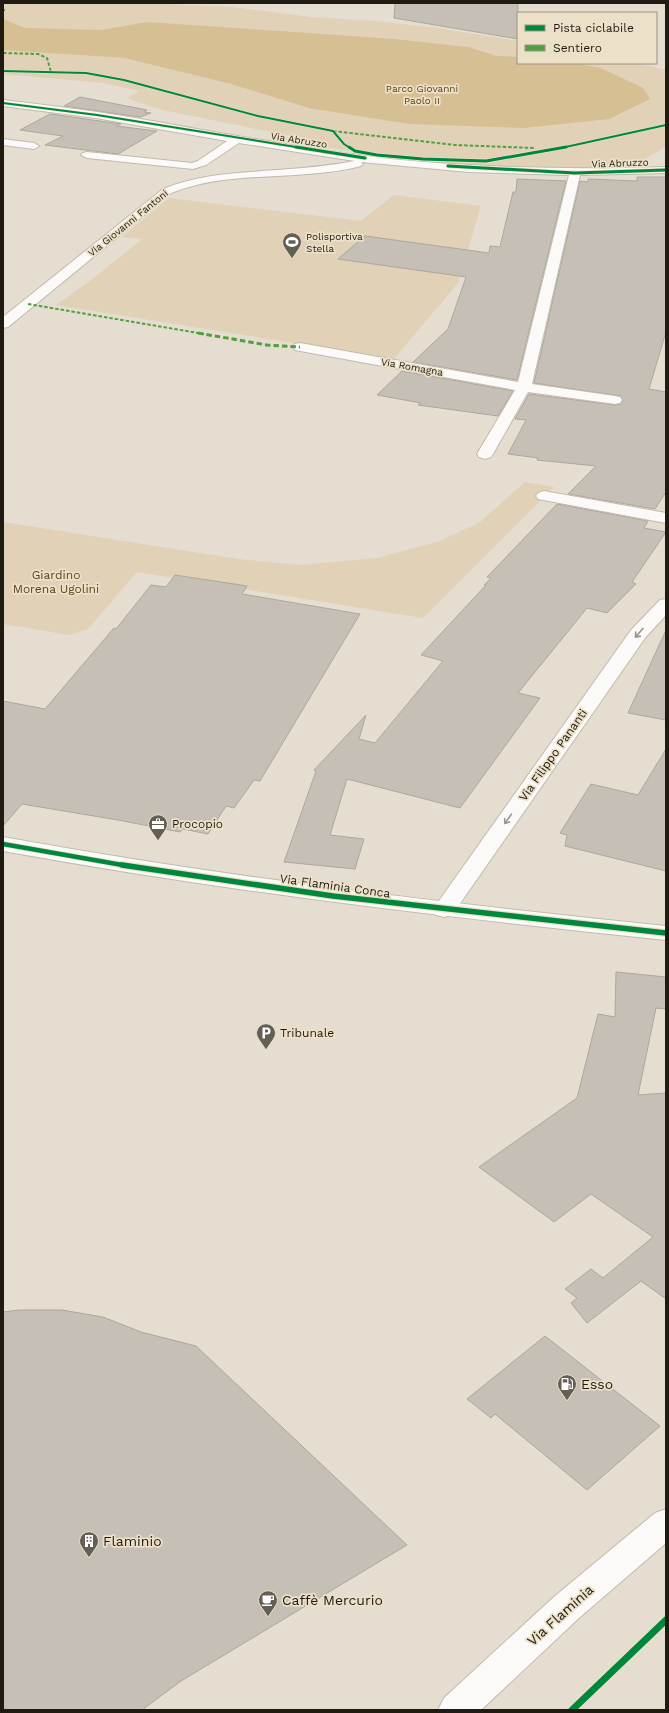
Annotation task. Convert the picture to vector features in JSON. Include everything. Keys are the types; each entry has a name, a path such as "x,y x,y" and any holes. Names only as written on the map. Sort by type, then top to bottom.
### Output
{"street":[{"name":"Via Abruzzo","path":"3,103 96,115 352,157 483,169 575,173 666,170"},
{"path":"87,155 193,166 202,163 237,139"},
{"path":"3,142 34,146"},
{"name":"Via Giovanni Fantoni","path":"298,172 333,164 352,157"},
{"name":"Via Giovanni Fantoni","path":"3,324 167,191 184,183 206,179 333,169 372,159"},
{"path":"485,454 524,387 575,173"},
{"name":"Via Romagna","path":"300,347 524,387 615,400"},
{"path":"544,496 666,518"},
{"name":"Via Filippo Pananti","path":"444,910 638,634 666,604"},
{"name":"Via Flaminia Conca","path":"3,844 81,859 387,903 666,933"},
{"name":"Via Flaminia","path":"456,1710 567,1607 666,1523"}],"green space":[{"name":"Parco Giovanni Paolo II","path":"3,3 145,3 232,7 311,17 375,21 438,28 517,41 517,64 641,64 666,70 666,147 627,168 575,170 516,168 422,161 303,144 310,140 158,109 127,98 140,91 102,83 3,74"},
{"name":"Polisportiva Stella","path":"394,195 481,206 458,283 394,359 56,305 94,278 142,239 122,237 169,198 361,221"},
{"name":"Giardino Morena Ugolini","path":"525,482 554,487 423,618 137,572 88,629 69,635 3,624 3,522 238,559 301,565 377,558 440,541 480,522"}],"shaded area":[{"path":"3,19 25,28 101,30 147,22 394,39 468,47 497,56 517,57 517,64 579,64 601,68 643,88 650,99 609,119 524,128 409,124 309,108 231,84 125,58 3,50"}],"building":[{"path":"395,3 518,3 517,39 394,18"},
{"path":"80,97 147,110 144,112 151,113 140,117 64,106"},
{"path":"50,114 121,124 116,126 157,131 118,154 45,145 63,136 20,130"},
{"path":"637,177 666,177 666,332 649,389 666,392 666,492 655,509 568,494 596,466 537,460 538,458 508,454 526,420 515,419 529,394 615,405 620,404 623,401 620,396 534,383 580,181 588,182 588,179 637,181"},
{"path":"517,179 566,181 517,380 413,362 448,329 466,277 338,259 365,236 489,253 490,246 500,247 513,192 516,192"},
{"path":"402,371 513,391 498,416 418,405 421,403 377,395"},
{"path":"557,504 648,521 644,528 666,532 632,582 636,584 607,613 587,608 518,693 540,698 460,808 347,779 330,835 364,839 355,869 284,862 316,771 314,770 366,715 359,739 375,743 443,661 421,655 486,585 484,585 491,578 487,577"},
{"path":"175,575 247,586 242,594 360,614 260,781 254,780 234,808 226,806 208,834 183,829 180,832 22,804 3,826 3,701 45,709 114,628 116,629 151,585 166,587"},
{"path":"666,630 666,720 628,713"},
{"path":"666,749 666,871 565,846 567,835 560,833 591,784 638,795"},
{"path":"616,972 666,977 666,1009 656,1008 638,1095 666,1093 666,1299 641,1281 587,1323 571,1303 577,1298 565,1289 591,1269 603,1278 653,1237 591,1194 554,1222 479,1167 577,1098 598,1014 615,1017"},
{"path":"19,1310 62,1310 103,1317 141,1332 196,1346 407,1545 181,1681 142,1710 3,1710 3,1312"},
{"path":"545,1336 660,1426 587,1490 495,1414 491,1418 467,1399"}],"marked path":[{"path":"3,53 38,54 47,58 51,72"},
{"path":"333,131 455,145 534,148"},
{"path":"28,304 267,345 300,347"}],"cycle path":[{"path":"3,71 86,73 124,80 258,116 333,131 344,144 355,151 377,155 423,159 486,161 572,146 666,125"},
{"path":"3,103 97,115 365,158"},
{"path":"448,166 575,173 666,170"},
{"path":"3,844 85,859 250,885 416,906 666,933"},
{"path":"572,1710 666,1620"}],"place":[{"name":"Polisportiva Stella","path":"292,259"},
{"name":"Procopio","path":"158,841"},
{"name":"Tribunale","path":"266,1050"},
{"name":"Esso","path":"567,1401"},
{"name":"Flaminio","path":"89,1558"},
{"name":"Caffè Mercurio","path":"268,1617"}]}
